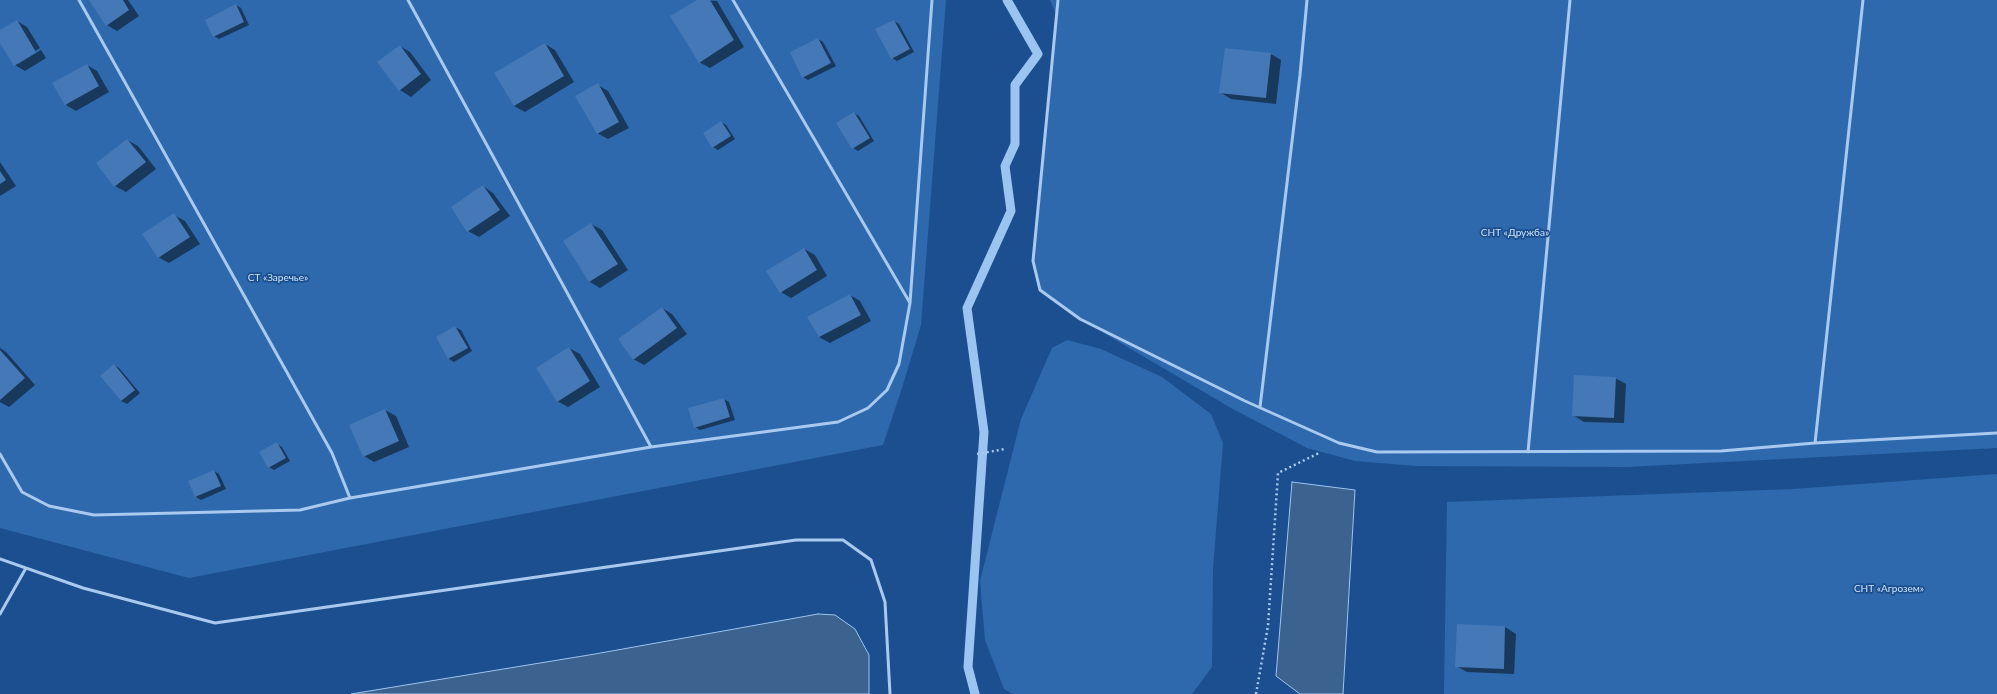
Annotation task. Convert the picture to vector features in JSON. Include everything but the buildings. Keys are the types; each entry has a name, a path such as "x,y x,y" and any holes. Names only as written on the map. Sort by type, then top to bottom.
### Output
{"lane":[{"path":"79,0 332,453 350,498"},
{"path":"408,0 651,447"},
{"path":"733,0 910,303"},
{"path":"0,454 22,492 49,506 94,515 300,510 350,498 651,447 838,422 868,408 887,390 900,364 910,303 932,0"},
{"path":"1058,0 1032,260 1040,290 1080,319 1260,407 1339,443 1377,452 1721,452 1815,443 1997,433"},
{"path":"1260,407 1300,75 1307,0"},
{"path":"1528,452 1570,0"},
{"path":"1815,443 1863,0"},
{"path":"0,558 83,588 215,623 796,540 843,540 871,560 885,602 890,694"},
{"path":"0,614 26,568"}],"path":[{"path":"1256,694 1268,626 1278,473 1339,443"},
{"path":"977,454 1005,449"}],"green space":[{"name":"СТ «Заречье»","path":"0,0 946,0 921,325 883,445 189,578 0,528"},
{"name":"СНТ «Дружба»","path":"1050,0 1997,0 1997,448 1627,467 1416,466 1355,461 1307,448 1231,408 1080,319 1040,290 1033,261 1057,17"},
{"path":"1067,340 1101,349 1162,377 1211,414 1223,443 1213,569 1212,667 1192,694 1013,694 1004,689 985,640 980,581 1021,419 1052,348"},
{"name":"СНТ «Агрозем»","path":"1997,474 1997,694 1444,694 1447,502 1793,489"}],"shaded area":[{"path":"1292,482 1355,490 1343,694 1300,694 1276,676"},
{"path":"818,614 835,615 855,629 869,655 869,694 351,694 595,654"}],"waterway":[{"path":"975,694 968,667 984,432 967,308 1011,211 1005,166 1015,144 1015,85 1038,54 1007,0"}]}
